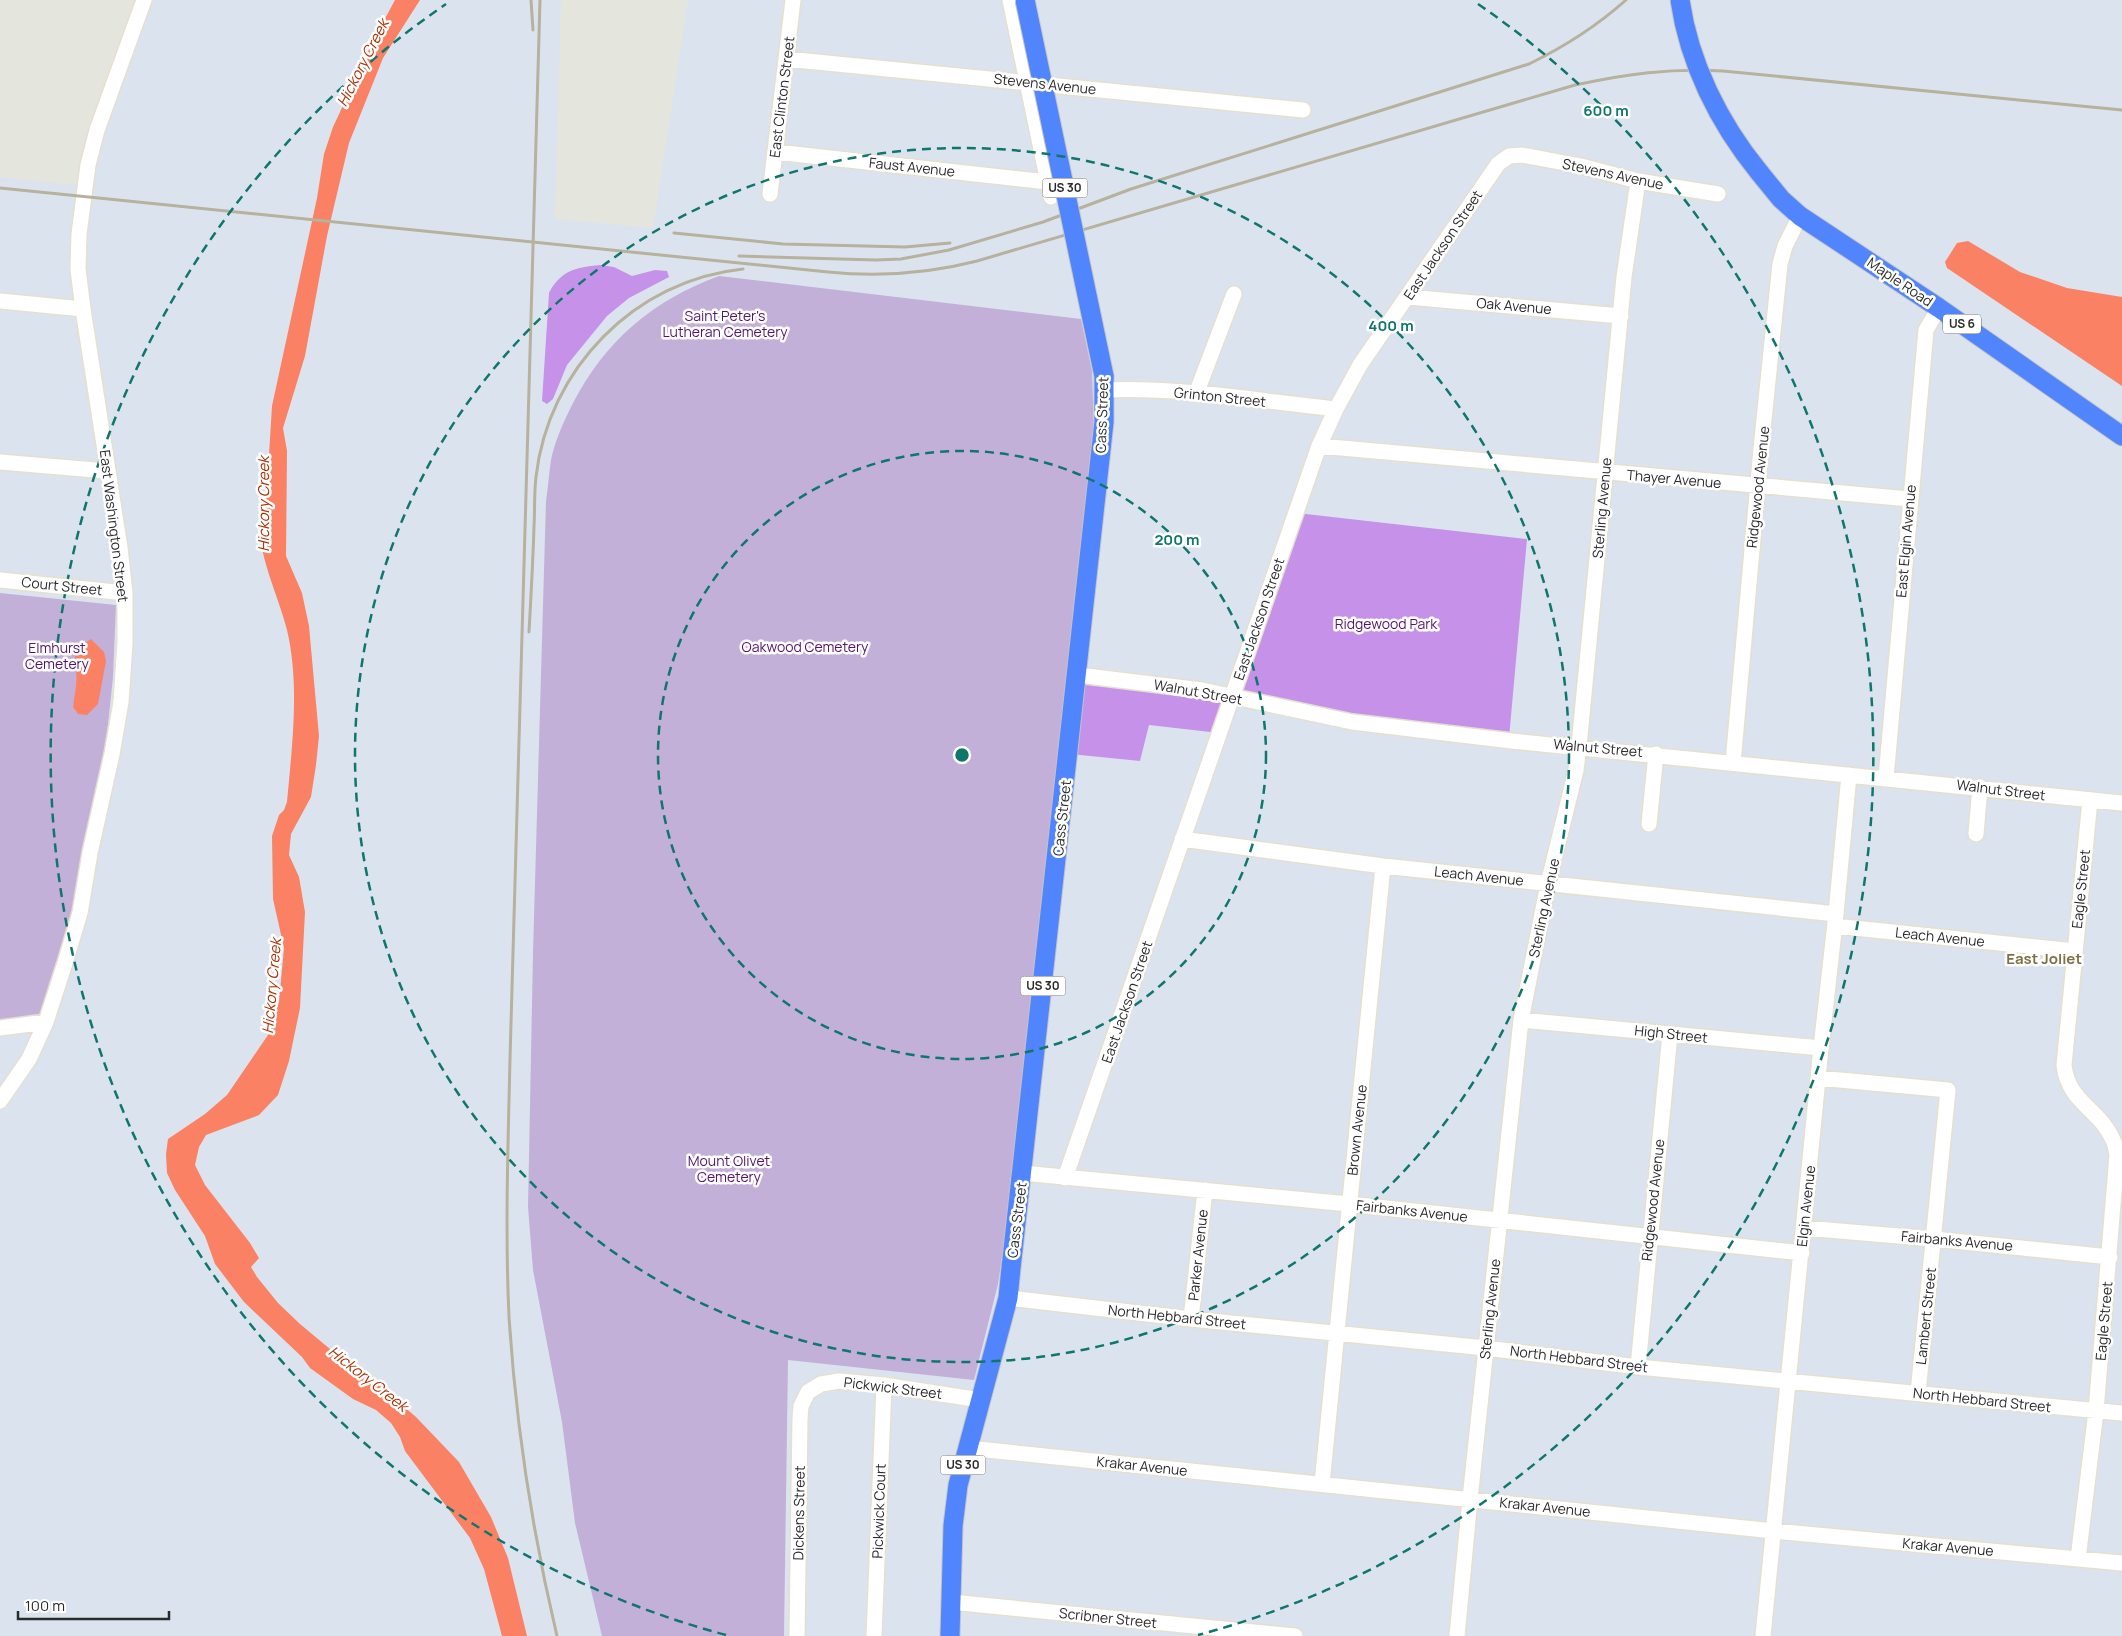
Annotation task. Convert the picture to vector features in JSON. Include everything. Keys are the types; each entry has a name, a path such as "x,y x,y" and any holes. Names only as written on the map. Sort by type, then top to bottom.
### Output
{"main road":[{"name":"Cass Street","path":"950,1636 952,1526 958,1485 1008,1298 1078,675 1104,422 1104,383 1025,0"},
{"name":"US 6","path":"1680,0 1692,47 1706,87 1723,122 1781,199 1800,216"},
{"name":"Maple Road","path":"1800,216 1939,308 2122,436"}],"street":[{"name":"East Washington Street","path":"0,1101 29,1059 46,1022 80,914 90,853 112,754 121,702 125,643 125,592 120,548 83,309 78,269 79,234 88,165 97,130 144,0"},
{"name":"East Clinton Street","path":"770,194 793,0"},
{"path":"1010,0 1027,82"},
{"name":"Stevens Avenue","path":"786,59 1304,110"},
{"name":"Faust Avenue","path":"776,152 1049,190 1027,82"},
{"name":"Stevens Avenue","path":"1509,156 1522,155 1581,166 1638,181 1718,194"},
{"name":"East Jackson Street","path":"1065,1178 1319,446 1336,409 1360,365 1498,164 1509,156"},
{"name":"Sterling Avenue","path":"1457,1636 1521,1020 1548,884 1576,770 1631,221 1638,181"},
{"name":"Ridgewood Avenue","path":"1733,763 1780,264 1785,246 1800,216"},
{"path":"1196,394 1234,294"},
{"name":"Oak Avenue","path":"1408,296 1621,316"},
{"path":"0,301 83,309"},
{"name":"East Elgin Avenue","path":"1886,778 1926,330 1939,308"},
{"name":"Grinton Street","path":"1104,383 1134,389 1336,409"},
{"name":"Thayer Avenue","path":"1319,446 1758,487 1910,499"},
{"path":"0,462 107,471"},
{"name":"Court Street","path":"0,580 125,592"},
{"name":"Walnut Street","path":"1078,675 1202,690 1352,722 2122,803"},
{"path":"1649,824 1656,754"},
{"name":"Elgin Avenue","path":"1763,1636 1821,1048 1836,920 1848,775"},
{"path":"1976,834 1980,787"},
{"name":"Eagle Street","path":"2078,1559 2096,1411 2117,1155 2113,1140 2104,1125 2072,1092 2065,1078 2064,1065 2090,800"},
{"name":"Leach Avenue","path":"1182,839 1383,866 1548,884 1836,920 2075,952"},
{"name":"Brown Avenue","path":"1322,1484 1335,1334 1383,866"},
{"name":"High Street","path":"1521,1020 1821,1048"},
{"path":"0,1028 46,1022"},
{"name":"Ridgewood Avenue","path":"1638,1367 1670,1034"},
{"name":"Lambert Street","path":"1818,1078 1948,1090 1918,1393"},
{"name":"Fairbanks Avenue","path":"1022,1173 1349,1204 1802,1253"},
{"name":"Parker Avenue","path":"1191,1319 1205,1190"},
{"name":"Fairbanks Avenue","path":"1804,1228 1934,1238 2110,1256"},
{"name":"North Hebbard Street","path":"1008,1298 1191,1319 1486,1348 1638,1367 2122,1413"},
{"name":"Pickwick Street","path":"808,1392 821,1384 839,1381 884,1385 980,1400"},
{"name":"Pickwick Court","path":"874,1636 884,1385"},
{"name":"Dickens Street","path":"796,1636 800,1419 801,1406 808,1392"},
{"name":"Krakar Avenue","path":"968,1448 1774,1531 2122,1563"},
{"name":"Scribner Street","path":"951,1602 1294,1636"}],"shaded area":[{"path":"0,0 139,0 82,186 0,177"},
{"path":"561,0 688,0 653,228 555,219"}],"green space":[{"path":"600,265 614,267 632,276 655,270 667,271 669,277 629,298 607,316 567,365 553,399 547,404 542,401 549,293 564,275 583,267"},
{"path":"719,276 1081,319 1092,371 1094,433 1005,1237 998,1284 974,1380 788,1360 784,1636 602,1636 575,1523 562,1422 533,1270 528,1207 533,952 546,501 551,460 557,438 573,403 600,360 633,325 652,311 695,286"},
{"name":"Ridgewood Park","path":"1297,513 1527,539 1509,738 1233,697"},
{"name":"Elmhurst Cemetery","path":"0,593 116,605 113,677 106,744 76,913 44,1018 0,1024"},
{"path":"1079,676 1232,698 1219,733 1149,725 1140,761 1070,754"}],"water":[{"name":"Hickory Creek","path":"395,0 420,0 383,58 349,143 327,236 305,356 283,428 287,451 286,556 302,593 309,626 319,736 311,797 291,834 289,855 299,877 305,912 300,1008 289,1061 278,1095 259,1115 206,1135 199,1147 195,1165 205,1185 250,1243 259,1258 251,1267 278,1303 348,1364 367,1375 416,1417 459,1462 491,1517 508,1558 527,1636 502,1636 484,1569 470,1538 405,1451 400,1437 391,1423 376,1410 353,1399 310,1368 302,1357 244,1302 215,1264 205,1236 175,1190 167,1173 166,1154 168,1139 205,1114 227,1095 268,1035 279,1002 284,948 273,899 272,836 279,815 284,810 287,802 293,737 294,694 291,651 287,630 263,553 272,406 317,198 324,154 333,127 373,41"},
{"path":"1968,241 2020,272 2067,288 2122,297 2122,386 1947,268 1945,262 1957,243"},
{"path":"91,639 104,652 106,661 98,704 87,715 78,714 73,707 77,680 75,650"}],"railway":[{"path":"531,0 533,30"},
{"path":"540,0 510,1059 507,1252 512,1357 526,1478 557,1636"},
{"path":"739,256 876,260 901,259 949,250 1043,222 1131,189 1529,64 1580,35 1604,19 1626,0"},
{"path":"0,188 828,272 884,274 921,272 977,261 1575,85 1630,75 1684,70 1723,71 2122,110"},
{"path":"674,233 783,244 905,247 950,243"},
{"path":"529,632 536,477 544,438 558,400 578,367 604,337 633,311 667,291 704,277 743,269"}],"district":[{"name":"East Joliet","path":"2044,959"}],"park label":[{"name":"Saint Peter's Lutheran Cemetery","path":"725,324"},
{"name":"Oakwood Cemetery","path":"805,647"},
{"name":"Mount Olivet Cemetery","path":"729,1170"}]}
